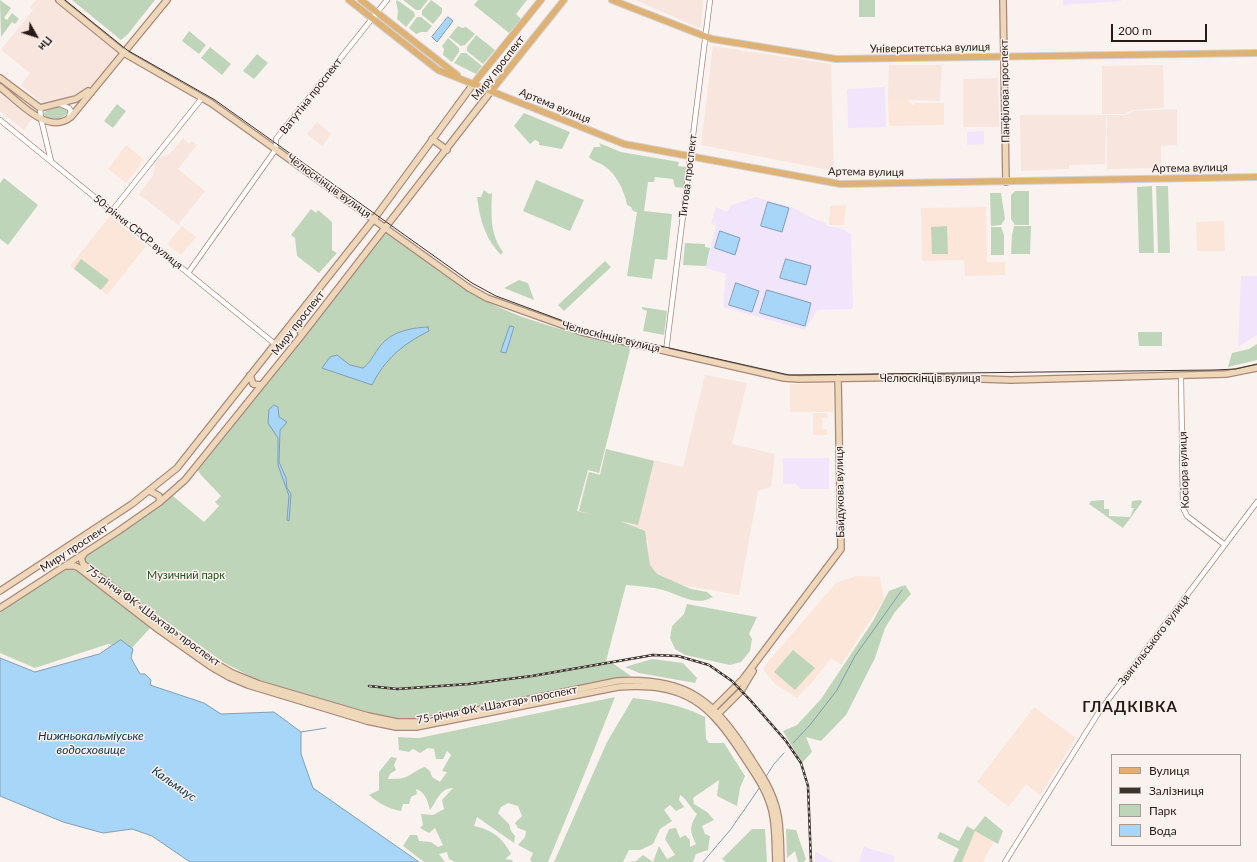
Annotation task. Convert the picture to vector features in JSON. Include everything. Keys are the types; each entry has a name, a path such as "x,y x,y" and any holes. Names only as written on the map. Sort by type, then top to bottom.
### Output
{"main road":[{"name":"Челюскінців вулиця","path":"59,0 124,53 202,98 486,298 582,332 784,378 924,377 1011,380 1226,374 1257,368"},
{"path":"0,87 41,119 52,123 67,120 167,0"},
{"name":"Артема вулиця","path":"349,0 424,61 443,73 467,80"},
{"name":"Артема вулиця","path":"361,0 447,69 467,80 619,143 840,184 1257,177"},
{"name":"Миру проспект","path":"0,591 150,491 177,468 374,218 474,83 541,0"},
{"name":"Миру проспект","path":"1,605 84,554 160,502 185,480 302,335 492,90 564,0"},
{"name":"Університетська вулиця","path":"612,0 706,38 836,59 1257,53"},
{"name":"Панфілова проспект","path":"1003,0 1006,182"},
{"path":"424,61 431,62 432,59 429,55"},
{"path":"0,78 40,108 76,99 96,85"},
{"path":"432,139 446,150"},
{"path":"290,326 298,327 302,335"},
{"path":"250,375 250,380 253,384 261,385"},
{"name":"Байдукова вулиця","path":"765,652 841,549 838,378"},
{"path":"150,491 159,496 160,502"},
{"name":"75-річчя ФК «Шахтар» проспект","path":"84,554 81,558 82,564 120,597"},
{"name":"75-річчя ФК «Шахтар» проспект","path":"66,566 75,566 79,568 161,628 213,662 250,681 348,710 397,722 416,722 436,719 603,684 631,681 660,683 697,696 717,714 739,740 770,789 780,823 781,862"},
{"path":"712,710 738,686 765,652"},
{"path":"717,714 741,691 765,652"},
{"name":"75-річчя ФК «Шахтар» проспект","path":"717,714 760,781 769,800 774,824 776,862"}],"street":[{"name":"Ватутіна проспект","path":"188,273 276,149 275,141 387,0"},
{"name":"Титова проспект","path":"666,351 710,0"},
{"path":"112,212 202,98"},
{"path":"60,104 69,108 70,115 67,120"},
{"path":"40,108 41,119 51,161"},
{"name":"50-річчя СРСР вулиця","path":"0,120 275,344"},
{"name":"Косіора вулиця","path":"1181,376 1183,508 1187,516 1225,545"},
{"name":"Звягильського вулиця","path":"1005,862 1099,712 1257,502"}],"shaded area":[{"path":"36,0 58,0 123,52 92,87 76,99 47,107 21,85 30,73 1,50 33,10 30,7"},
{"path":"636,0 703,0 701,26 699,28"},
{"path":"1063,0 1121,0 1121,1 1063,5"},
{"path":"713,46 831,64 834,171 701,145"},
{"path":"889,65 942,65 940,101 888,99"},
{"path":"1163,65 1164,108 1133,110 1124,114 1102,114 1102,66"},
{"path":"998,78 999,127 963,127 963,79"},
{"path":"885,87 886,127 848,128 847,89"},
{"path":"0,94 32,119 24,130 0,111"},
{"path":"888,99 907,99 914,106 915,103 944,103 944,125 889,126"},
{"path":"1177,109 1177,145 1161,146 1161,168 1107,169 1107,115 1126,115 1133,111"},
{"path":"1020,115 1106,115 1105,164 1069,165 1069,169 1021,171"},
{"path":"317,122 331,134 322,146 307,134"},
{"path":"984,131 984,144 967,145 967,132"},
{"path":"183,138 189,144 192,141 197,145 178,169 205,191 178,225 139,194 153,176 156,161 164,155 169,155"},
{"path":"126,145 144,160 126,183 108,169"},
{"path":"756,197 792,207 812,218 824,222 828,226 843,229 851,234 853,309 817,310 805,330 723,307 726,274 706,268 716,225 711,223 716,207 727,212 732,205"},
{"path":"846,205 844,225 829,225 830,206"},
{"path":"986,207 987,262 1005,262 1005,275 965,276 964,260 922,261 921,208"},
{"path":"110,216 146,246 107,295 70,266"},
{"path":"1224,221 1225,251 1197,251 1196,222"},
{"path":"182,226 196,237 181,255 167,244"},
{"path":"1241,276 1257,276 1257,335 1238,347"},
{"path":"705,375 747,383 732,444 775,454 771,487 758,491 739,595 676,584 649,570 648,540 575,524 588,472 600,474 606,449 683,467"},
{"path":"833,383 833,412 790,412 790,384"},
{"path":"813,413 827,413 828,418 822,418 822,429 827,429 827,435 813,435"},
{"path":"783,458 829,458 829,489 801,489 795,484 783,484"},
{"path":"856,576 880,577 884,600 841,665 831,658 809,686 807,686 797,698 775,684 763,669 836,583"},
{"path":"1034,707 1076,738 1040,795 1026,784 1009,807 977,782"},
{"path":"971,829 994,841 983,862 954,862"},
{"path":"864,847 895,856 893,862 859,862"},
{"path":"815,851 834,862 815,862"}],"green space":[{"path":"0,0 11,8 4,18 7,20 12,13 19,19 15,24 12,22 1,37"},
{"path":"72,0 155,0 128,34 121,40"},
{"path":"397,0 414,12 415,16 406,27 397,19"},
{"path":"403,0 428,0 420,10 416,10"},
{"path":"431,0 442,8 442,13 433,24 422,15 422,11"},
{"path":"478,0 527,0 516,14 521,19 509,33 474,5"},
{"path":"859,0 875,0 875,17 859,17"},
{"path":"417,17 421,17 432,26 427,32 416,34 409,28"},
{"path":"458,26 462,28 466,27 475,34 465,45 461,46 449,37"},
{"path":"189,31 206,45 199,54 182,41"},
{"path":"476,35 495,50 483,64 467,51 467,47"},
{"path":"448,38 459,48 459,52 452,62 443,55 444,49 442,46"},
{"path":"210,47 231,64 222,75 201,58"},
{"path":"461,53 466,53 482,66 476,74 454,63"},
{"path":"257,54 268,63 254,79 243,71"},
{"path":"117,104 126,111 113,128 104,121"},
{"path":"64,106 68,109 68,113 60,119 48,118 43,114 46,111"},
{"path":"524,113 570,132 562,149 539,145 539,142 535,140 530,144 514,126"},
{"path":"599,143 621,152 679,162 678,166 686,167 684,188 675,187 673,179 655,177 654,182 648,182 644,211 672,214 667,260 655,259 652,279 627,276 637,212 633,211 631,207 627,205 622,188 616,177 608,168 589,157 594,147 601,147"},
{"path":"4,178 38,205 8,245 0,239 0,183"},
{"path":"536,180 584,200 570,231 523,211"},
{"path":"1152,186 1154,253 1139,253 1137,187"},
{"path":"1156,186 1168,186 1170,253 1158,253"},
{"path":"484,190 489,194 492,193 492,224 496,238 503,252 501,255 495,249 487,235 482,221 477,197 481,197"},
{"path":"1015,191 1029,191 1029,225 1015,225 1011,219 1011,195"},
{"path":"990,193 1001,193 1005,219 1001,225 991,226"},
{"path":"311,209 316,213 318,210 332,222 332,250 337,253 319,273 297,256 295,238 291,235"},
{"path":"947,226 948,254 932,254 931,227"},
{"path":"1014,226 1031,226 1030,254 1011,254"},
{"path":"991,227 1001,227 1004,235 1004,255 991,255"},
{"name":"Музичний парк","path":"386,233 390,234 432,266 475,295 512,313 551,326 631,346 599,473 588,470 577,511 594,515 579,511 589,472 600,475 606,449 654,461 638,525 620,521 645,531 650,565 657,574 691,589 707,592 713,597 700,601 688,599 663,590 626,585 606,661 614,664 631,676 427,719 391,719 259,681 223,662 85,563 85,557 173,496 204,522 219,506 215,502 221,496 198,470 207,456"},
{"path":"685,243 705,244 705,247 710,248 706,266 683,265"},
{"path":"81,259 109,280 101,290 74,269"},
{"path":"605,261 611,267 564,311 558,305"},
{"path":"519,280 528,283 534,300 504,288"},
{"path":"642,307 667,311 664,335 643,331 647,311 642,309"},
{"path":"1138,332 1162,332 1162,346 1139,346"},
{"path":"1257,344 1257,360 1228,367 1232,353 1249,349"},
{"path":"1104,500 1104,509 1109,509 1109,516 1130,517 1134,508 1131,508 1132,501 1141,500 1142,502 1123,528 1089,504 1091,501"},
{"path":"70,567 74,567 151,627 130,650 108,644 35,668 0,653 0,611"},
{"path":"905,585 911,594 895,612 885,628 875,658 846,715 821,741 806,737 812,752 802,763 783,731 797,725 821,699 873,621 889,591"},
{"path":"687,604 757,617 749,634 752,639 750,651 741,662 730,665 685,655 675,649 670,638 672,626 684,614"},
{"path":"793,650 815,668 795,690 774,672"},
{"path":"652,659 683,663 697,678 695,683 639,673 625,667"},
{"path":"615,697 548,862 532,862 530,860 533,853 518,845 525,837 526,831 518,828 515,823 522,816 518,806 508,803 501,807 498,813 509,824 511,831 515,836 514,843 477,817 474,826 496,835 508,848 511,854 505,859 512,860 513,862 455,862 449,859 447,852 439,854 445,862 424,862 403,846 410,835 417,835 419,841 431,842 438,847 443,845 435,828 429,833 420,828 423,825 421,814 433,815 444,809 442,800 453,788 445,790 430,810 424,794 416,789 417,794 411,797 409,804 403,804 401,811 392,809 376,801 369,795 379,790 379,772 391,757 397,758 394,765 396,770 390,774 388,779 406,777 425,767 430,771 432,777 440,782 447,772 442,771 451,755 447,751 443,759 436,759 434,749 428,748 420,753 413,749 409,752 399,750 398,737 419,738"},
{"path":"633,698 670,704 688,709 705,717 706,739 709,743 724,743 745,776 740,788 737,806 717,796 719,780 693,798 694,804 707,812 714,820 702,826 705,834 710,836 708,850 696,854 693,862 653,862 659,846 667,859 675,855 665,839 669,829 676,828 680,838 685,835 690,840 690,847 696,844 692,836 691,829 697,814 680,795 679,800 684,807 676,811 670,805 664,810 672,821 660,829 653,844 640,850 629,850 623,862 554,862 607,742"},
{"path":"985,816 1003,831 998,844 975,831 962,862 953,862 959,849 937,838 940,832 959,841 967,826 974,830"},
{"path":"752,829 765,829 767,862 726,862 722,859"},
{"path":"786,829 796,830 806,859 804,862 798,862 795,851 787,858"},
{"path":"643,855 653,862 628,862 636,861"}],"water":[{"path":"448,17 453,21 437,42 432,37"},
{"path":"768,202 789,208 782,232 761,226"},
{"path":"720,231 740,238 735,255 715,248"},
{"path":"786,259 811,266 806,285 780,278"},
{"path":"736,283 759,291 752,312 729,305"},
{"path":"767,290 811,303 805,326 760,313"},
{"path":"510,326 514,327 506,353 501,352"},
{"path":"428,327 429,331 411,341 389,360 372,385 322,368 330,357 337,355 350,365 363,368 370,362 383,343 394,335 414,328"},
{"path":"274,405 278,407 279,417 287,422 280,430 279,462 286,478 287,488 291,494 289,521 287,520 289,496 278,465 278,438 268,423 269,410"},
{"name":"Нижньокальміуське водосховище","path":"121,640 133,649 131,658 140,674 145,674 151,680 150,685 204,703 221,714 274,712 301,732 301,754 313,788 419,862 190,862 152,836 132,829 103,833 63,822 0,796 0,658 35,672 99,654"}],"waterway":[{"path":"793,743 810,725 837,690 855,656 902,590"},
{"path":"301,732 326,728"},
{"path":"765,778 774,764 784,753"},
{"path":"703,862 731,829 760,787"}],"tram line":[{"path":"65,0 127,50 215,100 472,283 496,296 585,329 789,375 1214,370 1236,369 1257,364"}],"railway":[{"path":"369,686 397,689 469,684 532,676 653,655 678,656 709,665 732,681 751,701 786,741 801,763 808,786 811,862"}],"district":[{"name":"ГЛАДКІВКА","path":"1130,707"}],"water label":[{"name":"Кальмиус","path":"174,784"}]}
